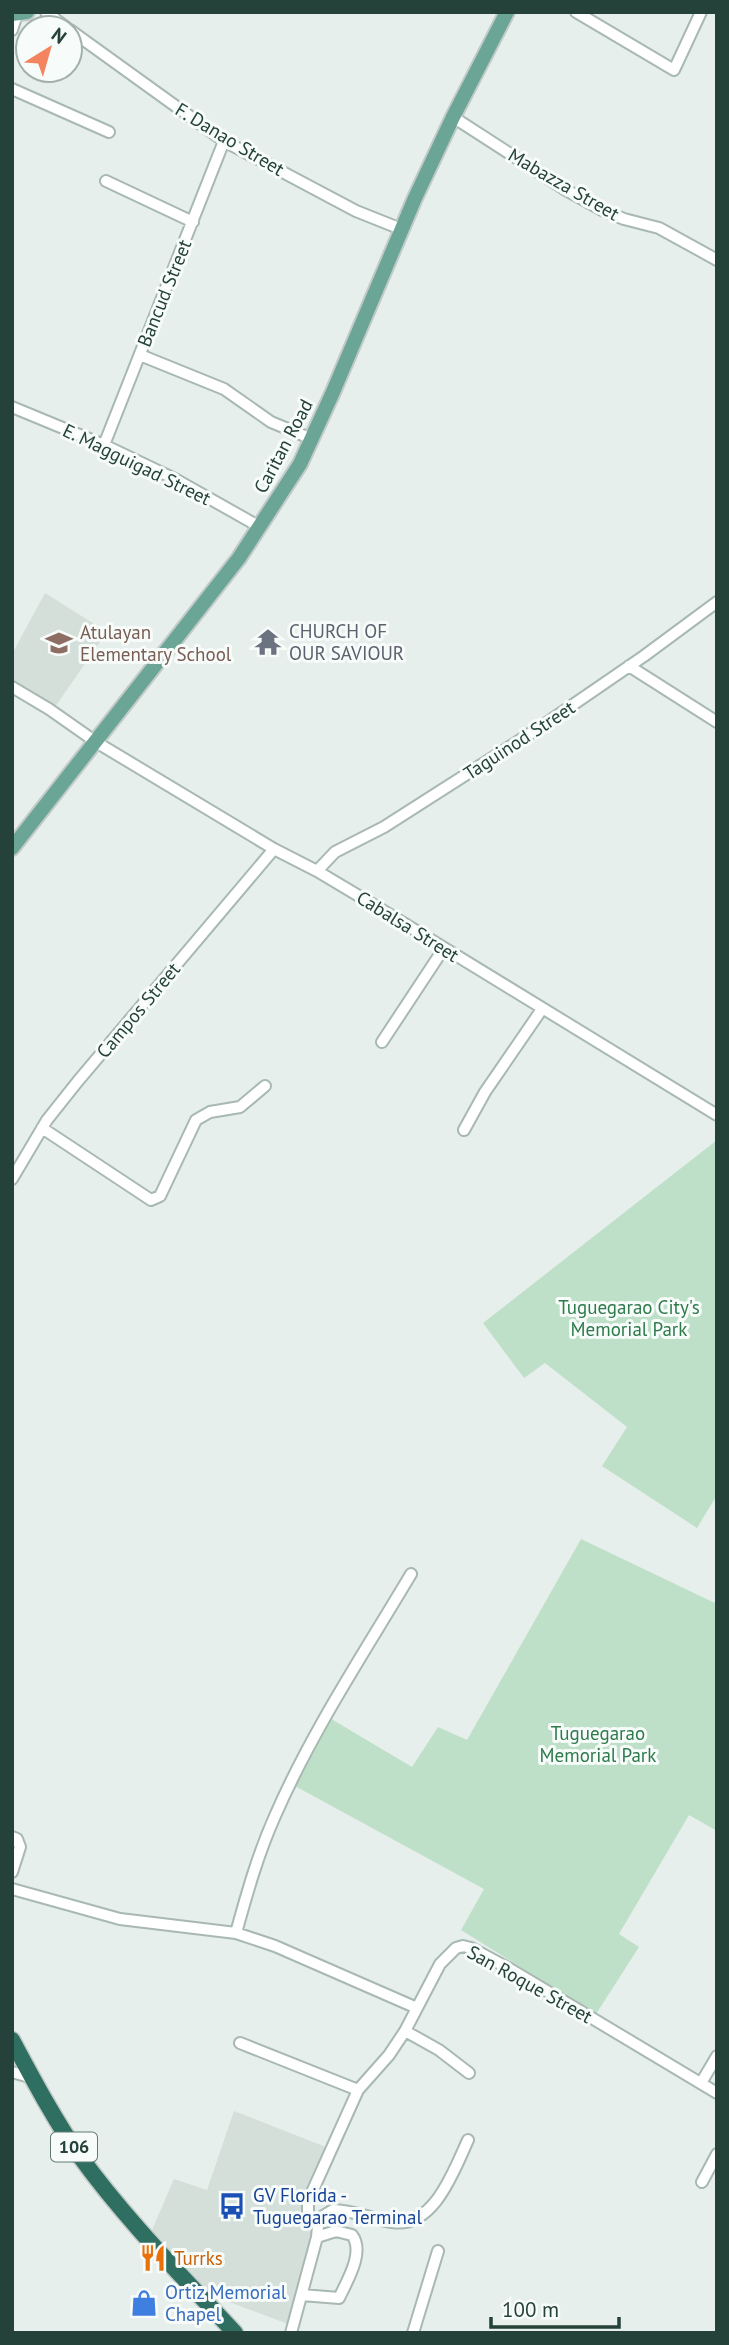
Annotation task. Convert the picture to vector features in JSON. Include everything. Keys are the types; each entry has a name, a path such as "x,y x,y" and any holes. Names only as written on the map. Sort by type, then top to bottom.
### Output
{"highway":[{"name":"106","path":"12,2040 63,2132 81,2157 113,2198 235,2333"}],"main road":[{"name":"Caritan Road","path":"12,848 239,558 286,487 312,439 401,229 453,117 507,12"}],"street":[{"path":"576,12 674,70 701,12"},
{"path":"12,30 19,13"},
{"name":"F. Danao Street","path":"84,40 224,141 355,211 401,229"},
{"path":"12,89 108,132"},
{"name":"Mabazza Street","path":"453,117 566,190 604,211 659,228 717,260"},
{"name":"Bancud Street","path":"104,445 224,141"},
{"path":"106,181 193,222"},
{"path":"140,355 224,389 271,422 312,439"},
{"name":"E. Magguigad Street","path":"12,407 104,445 175,479 260,527"},
{"name":"Taguinod Street","path":"317,871 335,852 384,827 542,726 717,602"},
{"path":"629,666 717,722"},
{"name":"Cabalsa Street","path":"12,687 96,741 274,849 317,871 717,1115"},
{"name":"Campos Street","path":"12,1179 42,1128 78,1081 274,849"},
{"path":"382,1042 444,948"},
{"path":"464,1130 485,1092 541,1009"},
{"path":"42,1128 151,1200 160,1196 196,1120 210,1112 240,1107 265,1086"},
{"path":"236,1933 256,1865 280,1804 322,1723 411,1574"},
{"path":"12,1837 17,1839 20,1847 12,1872"},
{"path":"12,1889 120,1919 236,1933 275,1946 417,2008"},
{"name":"San Roque Street","path":"317,2237 318,2226 308,2213 308,2201 358,2090 405,2031 440,1964 449,1954 463,1946 510,1969 717,2093"},
{"path":"405,2031 439,2050 469,2073"},
{"path":"240,2043 358,2090"},
{"path":"701,2083 717,2056"},
{"path":"12,2072 33,2078"},
{"path":"315,2221 333,2210 400,2223 412,2220 423,2214 441,2193 468,2140"},
{"path":"702,2182 717,2154"},
{"path":"352,2235 366,2216"},
{"path":"290,2333 317,2237 336,2231 352,2235 358,2247 339,2298 302,2295"},
{"path":"413,2333 438,2251"}],"shaded area":[{"name":"Atulayan Elementary School","path":"45,593 107,632 55,707 12,683 12,654"},
{"name":"GV Florida - Tuguegarao Terminal","path":"234,2111 326,2147 296,2221 313,2230 288,2324 213,2296 152,2230 174,2179 207,2190"}],"green space":[{"name":"Tuguegarao City's Memorial Park","path":"717,1140 717,1495 697,1528 602,1466 627,1427 545,1363 524,1378 483,1323"},
{"name":"Tuguegarao Memorial Park","path":"581,1539 717,1604 717,1831 689,1815 619,1934 639,1947 596,2014 461,1930 484,1889 295,1786 328,1717 412,1767 438,1727 467,1740"}],"place":[{"name":"CHURCH OF OUR SAVIOUR","path":"268,642"},
{"name":"Atulayan Elementary School","path":"59,643"},
{"name":"GV Florida - Tuguegarao Terminal","path":"232,2206"},
{"name":"Turrks","path":"153,2258"},
{"name":"Ortiz Memorial Chapel","path":"144,2303"}]}
